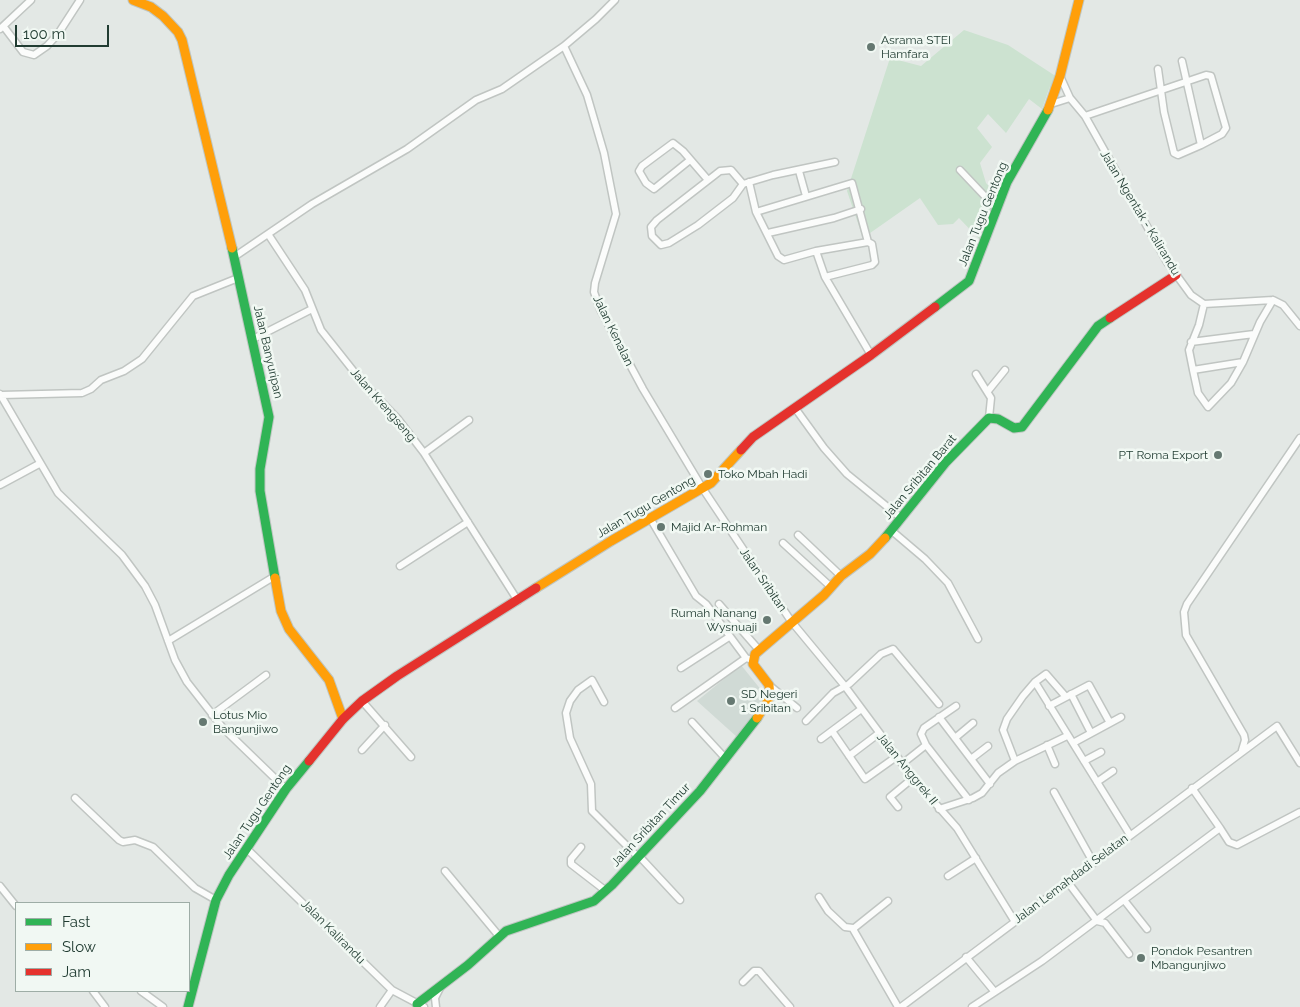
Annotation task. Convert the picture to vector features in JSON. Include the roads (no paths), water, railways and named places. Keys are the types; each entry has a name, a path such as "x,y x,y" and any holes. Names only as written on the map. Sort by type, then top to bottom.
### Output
{"street":[{"path":"31,0 2,28 23,52 34,56 58,34 80,0"},
{"name":"Jalan Banyuripan","path":"133,0 151,7 163,16 178,32 182,40 270,417 260,469 260,491 274,576 284,622 329,680 343,720"},
{"path":"234,257 331,192 356,180 407,150 476,100 502,89 564,46 615,0"},
{"name":"Jalan Tugu Gentong","path":"188,1007 216,900 229,875 286,789 343,720 362,701 397,676 650,518 703,489 719,476 740,449 753,437 871,354 969,281 1007,182 1051,104 1079,0"},
{"name":"Jalan Kenalan","path":"564,46 587,94 604,153 616,214 595,283 596,298 639,381 703,489"},
{"path":"1182,61 1185,83 1201,145"},
{"path":"1085,116 1162,92 1206,75 1213,78 1225,131 1201,145 1178,155 1174,153 1164,112 1162,92 1158,69"},
{"name":"Jalan Ngentak - Kalirandu","path":"1060,76 1070,98 1085,116 1124,189 1176,275 1191,295 1204,304"},
{"path":"1051,104 1070,98"},
{"path":"690,160 654,189 646,183 639,171 642,166 671,144 679,147 708,180"},
{"path":"835,162 773,175 746,183 733,198 698,225 662,246 658,244 650,233 653,225 720,171 728,169 735,172 746,183 756,212 782,260 816,251 868,242"},
{"path":"960,170 996,208"},
{"path":"799,171 806,196"},
{"path":"756,212 850,183 854,186 868,242 872,244 874,264 825,277"},
{"path":"768,233 834,218 861,209"},
{"name":"Jalan Krengseng","path":"268,234 305,290 321,330 363,383 398,419 424,453 518,601"},
{"path":"816,251 825,277 871,354"},
{"path":"976,374 992,398 989,418 998,419 1014,428 1022,427 1098,326 1176,275"},
{"path":"238,278 193,296 142,359 124,372 101,380 91,389 82,393 0,394 40,464 65,501 122,555 155,604 175,660 187,682 212,715 286,789"},
{"path":"1273,300 1254,334 1231,383 1208,407 1198,393 1189,350 1197,332 1204,304 1273,300 1283,305 1300,326"},
{"path":"253,339 312,309"},
{"path":"1191,342 1254,334"},
{"path":"1192,370 1242,362"},
{"path":"988,391 1005,370"},
{"path":"795,408 824,448 847,474 901,518"},
{"name":"Jalan Sribitan Barat","path":"791,621 832,588 841,576 870,554 892,531 946,462 989,418"},
{"path":"424,453 469,420"},
{"path":"1241,751 1244,745 1244,735 1186,635 1184,612 1187,604 1300,438"},
{"path":"0,485 40,464"},
{"name":"Jalan Sribitan","path":"703,489 791,621"},
{"path":"650,518 696,596 706,604 729,637 769,685 797,708"},
{"path":"400,566 468,522"},
{"path":"892,531 925,559 948,583 978,638"},
{"path":"798,535 841,576"},
{"path":"783,543 832,588"},
{"path":"168,641 274,576"},
{"path":"719,604 759,650"},
{"path":"720,624 730,616"},
{"path":"675,708 749,659 791,621"},
{"name":"Jalan Anggrek II","path":"791,621 844,685 860,710 896,757 959,832 1015,922"},
{"path":"681,668 729,637"},
{"path":"806,720 881,654 893,649 939,704"},
{"path":"1015,761 1003,727 1014,708 1035,682 1046,674 1069,696 1091,733"},
{"path":"212,715 266,675"},
{"path":"604,702 592,680 578,690 570,701 566,713 570,738 592,789 592,811 680,900"},
{"path":"1035,682 1130,835"},
{"name":"Jalan Sribitan Timur","path":"421,1005 440,987 468,966 499,936 516,927 594,901 606,891 700,791 726,759 767,704 770,697 769,685"},
{"path":"1049,706 1085,686 1091,687 1110,723"},
{"path":"362,701 385,725 410,757"},
{"path":"956,706 922,730 921,734 926,745 969,800"},
{"path":"820,739 860,710"},
{"path":"939,717 990,784"},
{"path":"1073,743 1121,717"},
{"path":"692,722 726,759"},
{"path":"955,738 973,723"},
{"path":"362,750 385,725"},
{"name":"Jalan Lemahdadi Selatan","path":"899,1007 1277,726 1300,763"},
{"path":"832,731 865,779 896,757"},
{"path":"849,756 878,734"},
{"path":"939,808 969,800 982,793 998,773 1015,761 1067,736"},
{"path":"902,764 926,745"},
{"path":"1046,745 1055,764"},
{"path":"971,759 988,746"},
{"path":"1084,761 1101,752"},
{"path":"1096,782 1113,771"},
{"path":"898,807 890,797 913,778"},
{"path":"1192,788 1229,842 1237,845 1300,812"},
{"path":"1054,792 1093,862"},
{"path":"75,798 116,838 124,842 143,841 153,847 194,888 216,900"},
{"path":"972,1007 1042,961 1220,828"},
{"path":"581,847 571,860 571,864 606,891"},
{"name":"Jalan Kalirandu","path":"248,849 392,990 421,1005"},
{"path":"948,876 976,858"},
{"path":"445,871 499,936"},
{"path":"1067,881 1097,921 1105,923 1129,954"},
{"path":"0,886 15,905"},
{"path":"819,897 828,911 845,927 853,928 888,901"},
{"path":"1124,900 1147,929"},
{"path":"853,928 899,1007"},
{"path":"966,957 994,991"},
{"path":"742,982 754,971 759,971 790,1007"},
{"path":"436,1007 435,998 440,987"},
{"path":"380,1007 392,990"},
{"path":"94,992 105,1007"},
{"path":"142,992 163,1007"}],"place":[{"name":"Asrama STEI Hamfara","path":"871,47"},
{"name":"PT Roma Export","path":"1218,455"},
{"name":"Toko Mbah Hadi","path":"708,474"},
{"name":"Majid Ar-Rohman","path":"661,527"},
{"name":"Rumah Nanang Wysnuaji","path":"767,620"},
{"name":"SD Negeri 1 Sribitan","path":"731,701"},
{"name":"Lotus Mio Bangunjiwo","path":"203,722"},
{"name":"Pondok Pesantren Mbangunjiwo","path":"1141,958"}]}
